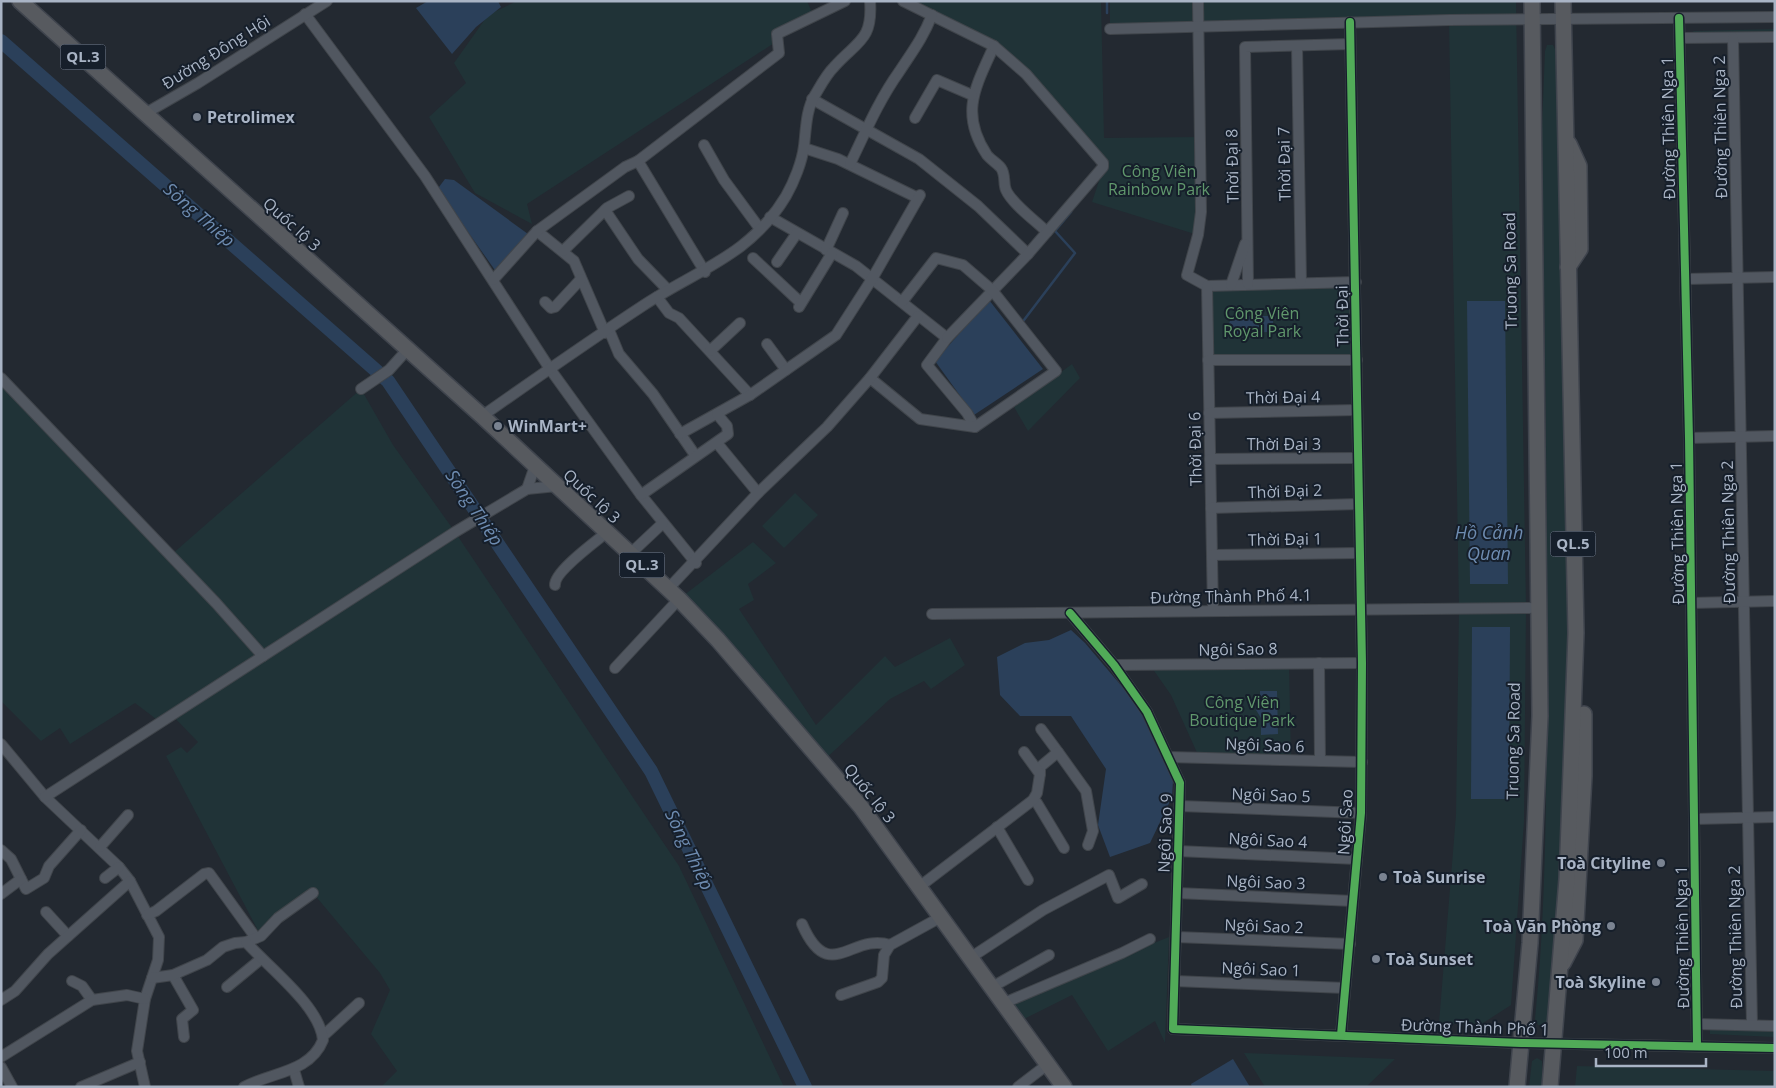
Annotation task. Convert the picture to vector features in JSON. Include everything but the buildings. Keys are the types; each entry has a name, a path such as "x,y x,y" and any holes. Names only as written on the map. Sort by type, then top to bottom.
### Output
{"highway":[{"name":"Quốc lộ 3","path":"20,1 146,113 204,170 482,416 674,594 718,640 861,807 1064,1087"},
{"name":"Truong Sa Road","path":"1516,1087 1527,970 1540,716 1532,1"},
{"name":"QL.5","path":"1550,1087 1562,966 1574,726 1576,632 1563,1"},
{"name":"Truong Sa Road","path":"1527,970 1522,949 1532,742 1531,541 1538,513"}],"street":[{"name":"Đường Đông Hội","path":"146,113 198,83 327,1"},
{"path":"493,280 537,231 625,167 638,161 779,53 777,34 845,1"},
{"path":"482,416 657,297 705,272 744,245 760,229 786,196 798,170 804,148 812,99 833,68 863,41 869,26 870,1"},
{"path":"903,1 994,46 1026,74 1103,163 1099,173 1028,254 947,338 927,365 967,413 975,427"},
{"path":"1198,1 1201,212 1198,235 1187,275 1207,286 1356,282"},
{"path":"304,14 425,176 550,369 662,523 696,562"},
{"path":"850,164 866,130 898,72 922,40 932,16"},
{"path":"1110,28 1350,22 1775,17"},
{"name":"Đường Thiên Nga 1","path":"1679,18 1692,603 1697,1046"},
{"name":"Thời Đại","path":"1350,22 1356,282 1360,610"},
{"path":"1680,38 1775,37"},
{"name":"Đường Thiên Nga 2","path":"1733,38 1752,1025"},
{"path":"1297,46 1350,44"},
{"path":"994,46 972,95 972,119 978,139 988,156 1001,169 1010,197 1046,232"},
{"name":"Thời Đại 8","path":"1248,284 1245,47 1297,46"},
{"name":"Thời Đại 7","path":"1297,46 1301,282"},
{"path":"915,118 937,80 972,95"},
{"path":"812,99 919,159 978,206 1028,254"},
{"path":"704,145 724,180 760,229"},
{"path":"680,434 750,395 836,335 872,279 919,196 850,164 804,148"},
{"path":"638,161 705,272"},
{"path":"563,251 605,210 629,196"},
{"path":"605,210 638,259 668,290"},
{"path":"753,258 800,306 829,251 843,213"},
{"path":"770,217 856,266 947,338"},
{"path":"537,231 574,261 581,279 619,354 653,394 695,455"},
{"path":"777,262 797,233"},
{"path":"1231,284 1248,236"},
{"path":"870,378 920,420 975,427 1056,371 992,290 963,265 936,258 902,302"},
{"path":"1686,279 1775,277"},
{"path":"544,302 551,308 555,307 581,279"},
{"name":"Thời Đại 6","path":"1207,286 1213,611"},
{"path":"657,297 669,313 679,318 750,395"},
{"path":"615,668 674,594 696,562 758,493 827,427 870,378 918,316"},
{"path":"710,351 740,322"},
{"path":"767,344 786,370"},
{"path":"363,388 389,370 407,350"},
{"path":"1208,360 1357,360"},
{"path":"1,378 216,603 263,656"},
{"name":"Thời Đại 4","path":"1209,413 1357,410"},
{"path":"641,495 680,469 695,455 717,443 729,431 728,426 717,414"},
{"path":"1689,438 1775,436"},
{"path":"717,443 758,493"},
{"name":"Thời Đại 3","path":"1210,459 1358,458"},
{"path":"527,489 535,466"},
{"path":"45,797 455,532 527,489 557,486"},
{"name":"Thời Đại 2","path":"1211,508 1359,504"},
{"path":"630,554 662,523"},
{"path":"555,585 554,581 560,572 606,533"},
{"name":"Thời Đại 1","path":"1212,555 1359,553"},
{"path":"1692,603 1775,601"},
{"name":"Đường Thành Phố 4.1","path":"932,614 1530,608"},
{"name":"Ngôi Sao","path":"1341,1035 1361,813 1362,663 1360,610"},
{"name":"Ngôi Sao 9","path":"1070,613 1114,665 1147,712 1180,783 1174,1029"},
{"path":"1319,663 1320,761"},
{"name":"Ngôi Sao 8","path":"1114,665 1362,663"},
{"path":"1041,728 1086,791 1094,830 1088,845"},
{"path":"2,747 45,797 120,867 130,881 159,936 158,960 145,999 137,1051 145,1087"},
{"path":"1024,752 1040,774"},
{"path":"919,886 1033,800 1037,793 1040,767 1058,752"},
{"name":"Ngôi Sao 6","path":"1168,758 1362,762"},
{"path":"1033,800 1037,803 1064,848"},
{"name":"Ngôi Sao 5","path":"1180,806 1361,813"},
{"path":"100,847 128,815"},
{"path":"1695,818 1775,817"},
{"path":"997,827 1028,880"},
{"path":"1,850 12,859 26,890 44,878 50,866 81,830"},
{"name":"Ngôi Sao 4","path":"1178,851 1357,859"},
{"path":"105,878 120,867"},
{"path":"147,915 209,873 256,938"},
{"path":"970,958 1043,910 1109,875 1118,898 1142,884"},
{"path":"1,894 21,879"},
{"path":"1,1000 15,991 48,954 130,881"},
{"path":"152,978 173,975 207,960 224,947 256,938 270,928 278,918 313,893"},
{"name":"Ngôi Sao 3","path":"1177,894 1353,901"},
{"path":"46,912 68,936"},
{"path":"841,995 878,982 882,978 884,955 890,945 941,917"},
{"path":"802,924 811,944 827,953 847,952 874,942 890,945"},
{"name":"Ngôi Sao 2","path":"1176,937 1350,944"},
{"path":"1004,1003 1122,953 1150,939"},
{"path":"246,942 296,992 308,1008 323,1036"},
{"path":"992,987 1049,955"},
{"path":"227,987 261,959"},
{"path":"173,975 193,1010 182,1019 184,1037"},
{"name":"Ngôi Sao 1","path":"1175,980 1346,988"},
{"path":"72,981 82,986 92,1000"},
{"path":"1,1057 92,1000 128,995 145,999"},
{"path":"251,1085 271,1075 294,1070 316,1052 323,1040 323,1036 359,1003"},
{"path":"1697,1024 1775,1026"},
{"name":"Đường Thành Phố 1","path":"1174,1029 1521,1043 1775,1048"},
{"path":"81,1087 140,1062"},
{"path":"1018,1087 1048,1064"},
{"path":"1,1067 12,1087"},
{"path":"294,1070 299,1087"}],"green space":[{"path":"517,1 807,1 814,17 527,204 532,224 475,193 429,117 466,83 454,63 488,15"},
{"name":"Công Viên Rainbow Park","path":"900,1 1101,1 1104,138 1200,137 1198,235 1092,202 1104,166 1026,74 994,46"},
{"path":"1110,1 1516,1 1526,608 1524,821 1511,1005 1480,1025 1439,1023 1456,815 1459,609 1449,20 1110,29"},
{"path":"1775,29 1775,33 1694,33 1693,31"},
{"path":"1547,45 1553,45 1556,51 1558,69 1568,528 1569,690 1558,940 1548,1021 1543,1026 1538,1025 1535,1019 1539,979 1545,858 1547,696 1542,127 1545,51"},
{"name":"Công Viên Royal Park","path":"1356,282 1357,360 1208,360 1207,286"},
{"path":"1072,364 1080,378 1028,431 1014,407"},
{"path":"1,379 171,555 361,389 393,445 455,532 679,866 784,1087 381,1087 397,1071 371,1034 390,990 380,973 313,893 261,936 166,756 181,747 187,753 198,742 172,715 160,722 135,703 70,744 60,728 41,741 1,701"},
{"path":"795,493 818,515 784,548 762,526"},
{"path":"753,542 776,563 748,584 754,600 739,609 816,725 885,656 895,667 950,638 965,665 931,689 924,681 890,699 822,762 679,599"},
{"name":"Công Viên Boutique Park","path":"1289,664 1291,761 1199,757 1171,695 1150,665"},
{"path":"1169,937 1165,1043 1155,1021 1108,1051 1072,995 1018,1022 1004,1003"},
{"path":"1710,1029 1775,1031 1775,1037 1710,1034"},
{"path":"1244,1053 1395,1059 1366,1087 1265,1087"},
{"path":"1537,1058 1542,1061 1542,1087 1529,1087 1532,1061"},
{"path":"1577,1066 1775,1071 1775,1087 1575,1087"}],"water":[{"path":"428,1 498,1 501,7 476,27 452,54 416,8"},
{"path":"445,179 454,180 528,234 497,273 439,191 439,187"},
{"path":"989,300 1043,369 974,415 935,361"},
{"name":"Hồ Cảnh Quan","path":"1467,301 1505,301 1508,584 1470,584"},
{"path":"1232,316 1269,316 1273,321 1273,327 1268,332 1233,334 1233,329 1228,326"},
{"path":"1472,627 1510,627 1509,799 1471,799"},
{"path":"1071,630 1085,643 1130,696 1141,713 1173,781 1172,797 1150,843 1110,857 1098,825 1106,769 1071,716 1020,716 1000,695 997,657 1025,643 1049,640"},
{"path":"1260,691 1277,691 1278,734 1261,735 1261,718 1256,710 1260,705"},
{"path":"1233,1059 1250,1087 1192,1087 1191,1084"}],"waterway":[{"path":"1107,1 1107,13"},
{"name":"Sông Thiếp","path":"1,41 388,381 651,771 805,1087"},
{"path":"1024,320 1075,253 1055,231 1071,212"}],"cycle path":[{"path":"1679,18 1689,438 1697,1046"},
{"path":"1341,1035 1361,813 1362,663 1350,22"},
{"path":"1070,613 1114,665 1147,712 1180,783 1173,1029 1521,1043 1775,1048"}],"place":[{"name":"Petrolimex","path":"197,117"},
{"name":"WinMart+","path":"498,426"},
{"name":"Toà Cityline","path":"1661,863"},
{"name":"Toà Sunrise","path":"1383,877"},
{"name":"Toà Văn Phòng","path":"1611,926"},
{"name":"Toà Sunset","path":"1376,959"},
{"name":"Toà Skyline","path":"1656,982"}]}
